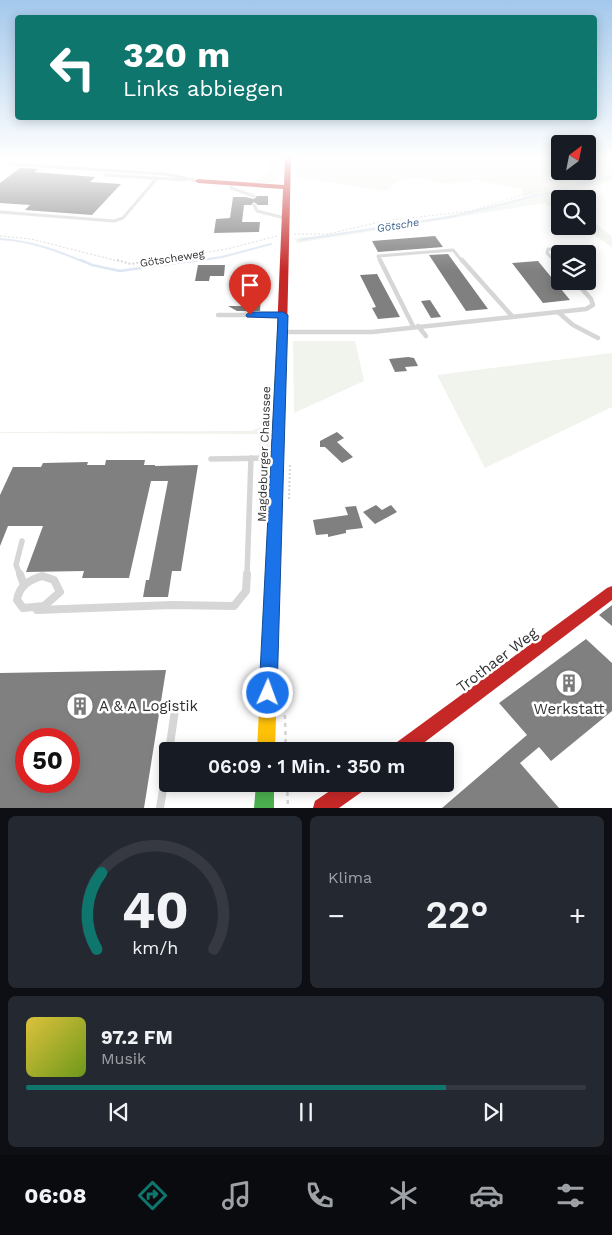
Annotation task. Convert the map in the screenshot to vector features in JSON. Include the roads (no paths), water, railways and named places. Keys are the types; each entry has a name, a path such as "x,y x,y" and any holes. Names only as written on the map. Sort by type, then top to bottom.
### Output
{"main road":[{"name":"Magdeburger Chaussee","path":"266,742 282,332 288,234 285,218 286,195"},
{"name":"Trothaer Weg","path":"411,742 612,592"},
{"path":"264,808 265,792"},
{"path":"322,808 345,792"}],"lane":[{"path":"0,212 114,221 123,218 142,195"},
{"path":"254,205 257,211 285,218"},
{"path":"551,249 548,249 547,253 551,257"},
{"path":"426,336 416,326 378,256 452,250 512,316"},
{"path":"282,332 372,332 586,309 593,305 591,299 583,290"},
{"path":"558,312 573,325 598,338"},
{"path":"218,315 283,315"},
{"path":"37,610 50,604 60,592 58,583 54,579 42,576 24,584 18,595 19,605 23,608 37,610 172,605 234,606 246,591 252,458"},
{"path":"211,459 278,458"},
{"path":"22,541 16,565 24,584"},
{"path":"170,742 175,710"},
{"path":"160,808 163,792"}],"waterway":[{"name":"Götsche","path":"299,240 451,217 541,195"},
{"name":"Götsche","path":"0,239 43,247 84,262"},
{"name":"Götsche","path":"188,262 222,257 271,244"},
{"name":"Götsche","path":"81,260 92,265 120,271 197,260"}],"place":[{"name":"Werkstatt","path":"569,683"},
{"name":"A & A Logistik","path":"80,706"}]}
